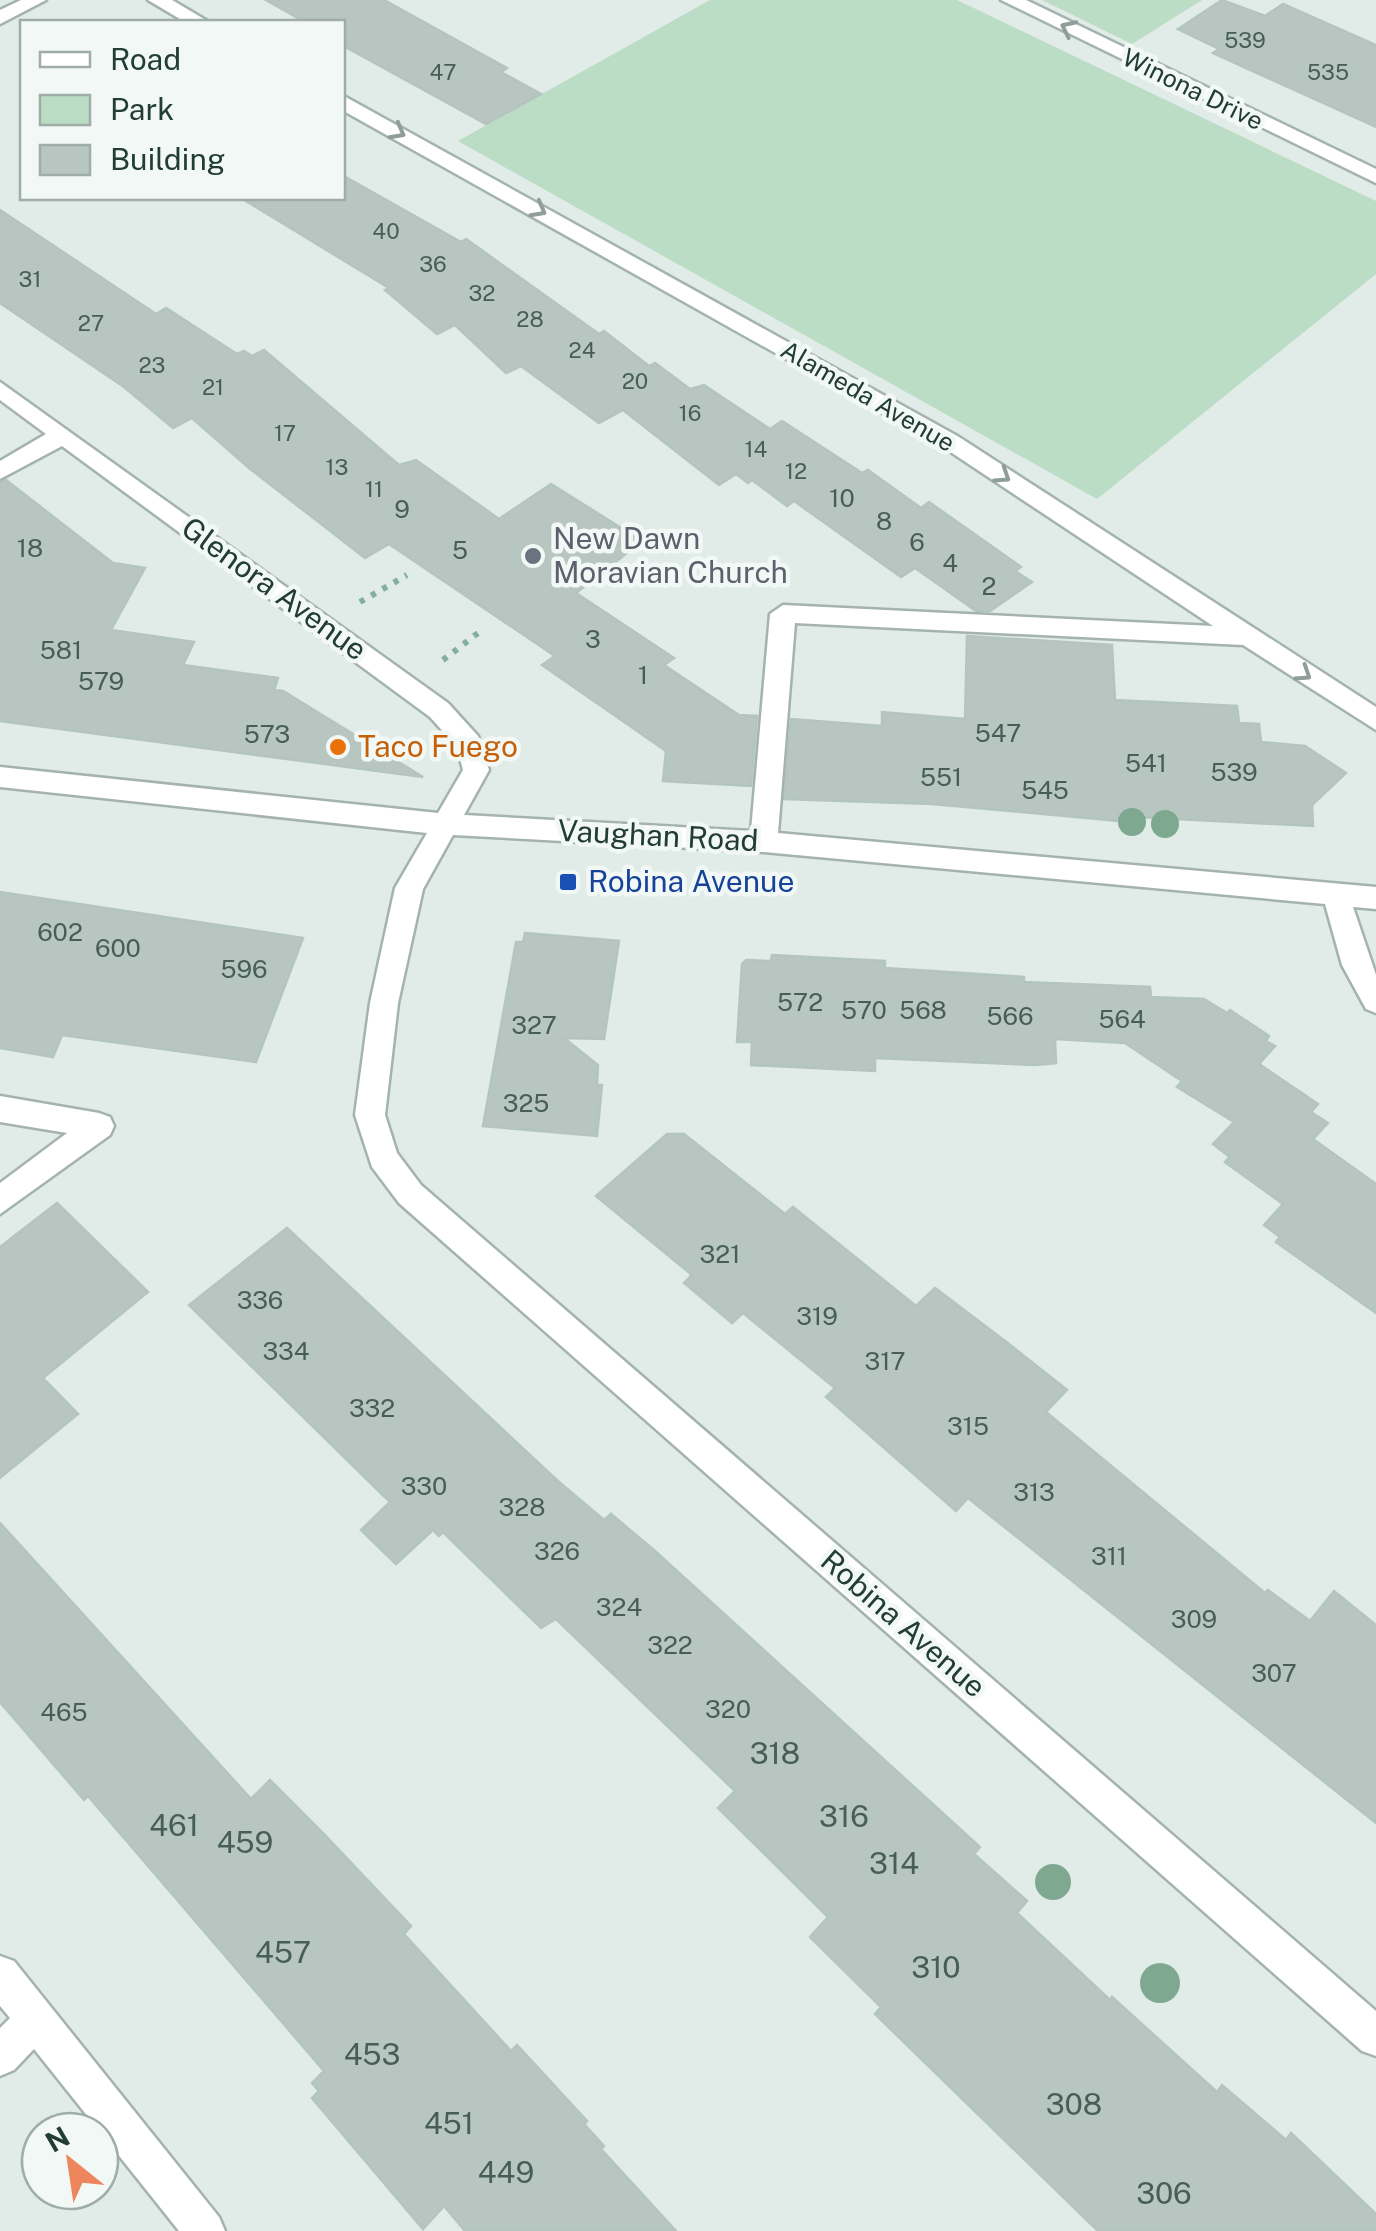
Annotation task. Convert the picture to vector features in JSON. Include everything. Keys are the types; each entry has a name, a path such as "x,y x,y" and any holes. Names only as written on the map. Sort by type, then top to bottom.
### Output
{"street":[{"path":"0,18 36,0"},
{"path":"158,0 195,20"},
{"name":"Winona Drive","path":"1011,0 1376,177"},
{"name":"Alameda Avenue","path":"345,103 952,442 1376,720"},
{"name":"Glenora Avenue","path":"0,389 439,710 469,743 476,770 443,824"},
{"path":"0,471 64,435"},
{"path":"764,842 783,614 1246,636"},
{"name":"Vaughan Road","path":"0,777 443,824 764,842 1376,898"},
{"name":"Robina Avenue","path":"443,824 409,888 384,1003 370,1115 383,1158 410,1194 1376,2036"},
{"path":"1336,895 1356,966 1376,1001"},
{"path":"0,1109 100,1126 0,1201"},
{"path":"0,1975 205,2231"},
{"path":"0,2056 36,2020"}],"path":[{"path":"351,608 407,575"},
{"path":"434,667 478,633"}],"green space":[{"path":"710,0 957,0 1376,201 1376,274 1097,499 458,141"},
{"path":"1042,0 1202,0 1132,44"}],"building":[{"path":"266,0 384,0 507,68 501,72 541,94 486,124 345,47 345,20 301,20"},
{"path":"1222,0 1265,16 1283,4 1376,45 1376,127 1213,53 1219,49 1178,29"},
{"path":"345,177 461,242 466,239 599,334 604,331 649,366 655,363 690,389 704,385 770,429 782,421 862,473 868,470 921,508 929,502 1021,567 1015,571 1032,582 990,611 976,611 915,568 901,577 794,501 787,506 752,480 748,483 736,474 719,485 623,410 599,423 521,366 506,373 455,325 437,334 385,290 389,288 244,200 345,200"},
{"path":"0,210 156,314 166,308 237,354 244,351 252,356 264,350 399,465 416,460 499,519 551,484 642,541 576,593 674,658 664,665 739,715 757,716 751,786 663,781 666,751 542,665 555,656 389,544 365,558 249,468 192,418 173,428 124,387 0,303"},
{"path":"6,480 113,563 145,568 111,630 194,642 183,665 278,678 274,690 283,691 423,777 0,721 0,483"},
{"path":"967,636 1112,645 1115,700 1237,706 1239,723 1259,724 1261,742 1305,746 1346,773 1312,805 1313,826 1119,816 1120,821 932,804 784,799 791,719 882,726 882,712 965,719"},
{"path":"0,892 303,938 256,1062 62,1035 53,1057 0,1048"},
{"path":"525,933 619,941 604,1039 564,1038 598,1065 597,1085 602,1085 597,1136 483,1126 516,942 523,942"},
{"path":"772,955 885,961 885,968 1024,977 1024,982 1150,987 1151,997 1204,999 1227,1013 1230,1010 1269,1036 1266,1041 1275,1046 1259,1064 1318,1104 1311,1112 1328,1123 1313,1139 1376,1184 1376,1313 1276,1242 1280,1237 1264,1225 1283,1204 1225,1162 1230,1157 1213,1144 1234,1122 1177,1087 1182,1081 1125,1043 1055,1039 1056,1063 1035,1065 875,1058 875,1071 751,1065 752,1042 737,1042 742,964 746,960 771,961"},
{"path":"667,1134 684,1134 785,1214 793,1207 916,1306 935,1288 1009,1344 1067,1390 1046,1412 1265,1593 1268,1590 1310,1621 1334,1591 1376,1625 1376,1823 968,1498 956,1511 826,1397 835,1388 743,1313 732,1323 684,1283 692,1275 596,1196"},
{"path":"57,1203 148,1292 43,1378 78,1414 0,1478 0,1247"},
{"path":"287,1228 559,1482 604,1520 611,1514 655,1551 980,1847 974,1854 1027,1901 1017,1913 1110,2000 1112,1997 1217,2092 1222,2085 1286,2140 1291,2133 1376,2214 1376,2231 1098,2231 875,2014 881,2007 810,1937 828,1917 718,1808 735,1791 556,1619 541,1628 443,1532 439,1536 433,1530 396,1564 361,1530 390,1502 189,1305"},
{"path":"0,1523 251,1799 270,1780 324,1834 411,1926 404,1934 511,2051 517,2045 587,2121 584,2124 604,2146 601,2149 676,2231 465,2231 444,2206 423,2229 312,2098 319,2091 312,2083 324,2071 88,1796 84,1800 0,1702"}],"place":[{"name":"New Dawn Moravian Church","path":"533,556"},
{"name":"Taco Fuego","path":"338,747"},
{"name":"Robina Avenue","path":"568,882"}]}
